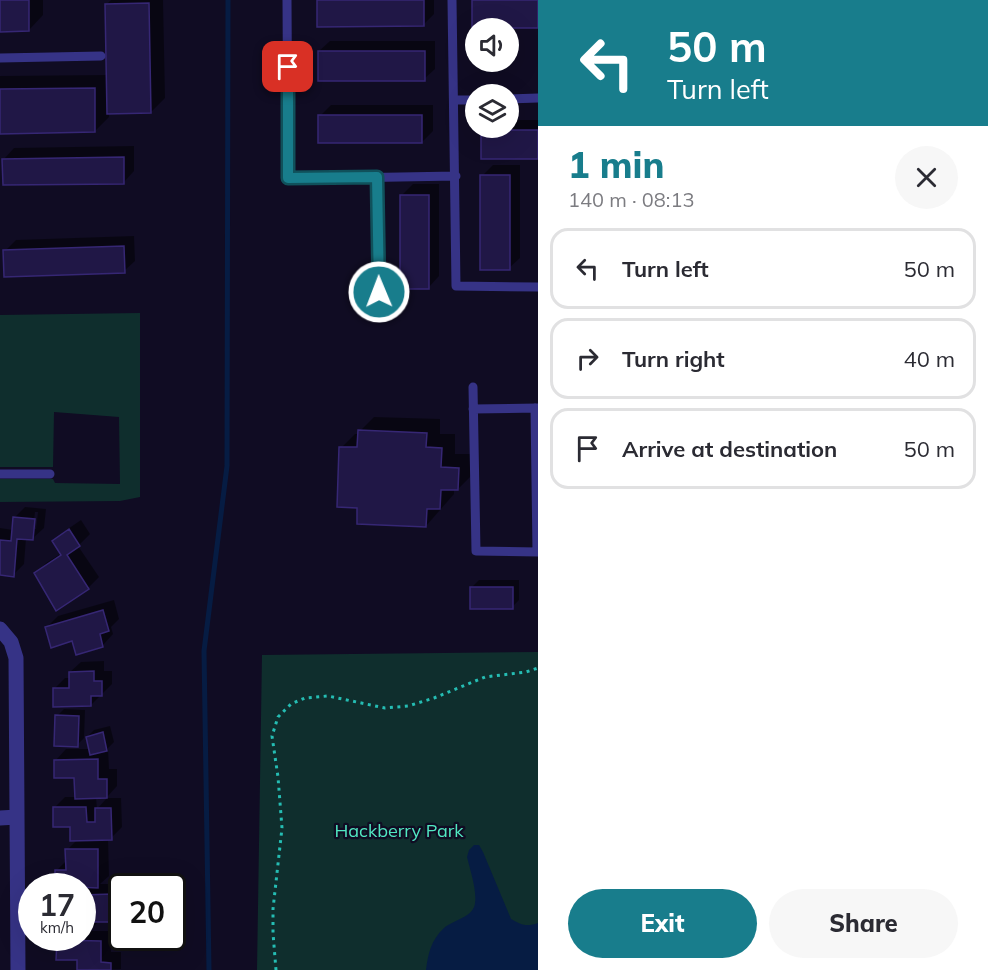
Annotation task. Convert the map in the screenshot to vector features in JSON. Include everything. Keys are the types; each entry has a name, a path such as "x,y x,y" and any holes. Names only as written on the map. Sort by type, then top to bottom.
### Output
{"street":[{"path":"0,629 10,642 16,658 18,970"},
{"path":"0,818 17,817"}],"lane":[{"path":"288,0 288,178 456,176"},
{"path":"452,0 456,286 538,286"},
{"path":"0,58 101,56"},
{"path":"519,99 538,98"},
{"path":"455,100 465,100"},
{"path":"377,177 379,292"},
{"path":"473,387 473,410 476,551 537,552 536,408 473,410"},
{"path":"0,474 50,474"}],"path":[{"path":"276,970 273,933 282,828 272,736 278,717 291,704 305,698 328,696 385,708 408,706 485,677 526,672 538,668"}],"green space":[{"path":"140,313 140,497 120,501 0,502 0,479 53,479 55,483 120,484 119,417 54,412 53,467 0,467 0,315"},
{"name":"Hackberry Park","path":"538,652 538,970 257,970 262,655"}],"water":[{"path":"474,845 479,845 483,852 511,919 524,925 538,923 538,970 426,970 436,937 444,928 467,915 474,908 475,892 467,857"}],"building":[{"path":"0,0 29,0 29,31 0,32"},
{"path":"317,0 424,0 424,26 317,27"},
{"path":"472,0 538,0 538,28 519,28 519,18 472,18"},
{"path":"149,3 151,113 107,114 105,4"},
{"path":"318,51 425,51 425,81 318,81"},
{"path":"95,88 95,132 0,134 0,89"},
{"path":"318,115 422,115 422,143 318,143"},
{"path":"519,130 538,130 538,159 481,159 481,138 519,138"},
{"path":"124,157 124,184 3,185 2,159"},
{"path":"480,175 510,175 510,270 480,270"},
{"path":"400,195 429,195 429,289 400,289"},
{"path":"124,246 125,273 4,277 3,250"},
{"path":"358,430 427,433 426,447 442,448 441,467 459,468 458,490 441,490 440,509 427,509 426,527 357,524 357,508 337,507 339,447 357,447"},
{"path":"13,517 35,519 33,540 17,539 14,577 0,575 0,540 11,541"},
{"path":"69,529 80,546 67,555 89,589 56,611 34,573 61,555 52,541"},
{"path":"470,587 513,587 513,609 470,609"},
{"path":"103,610 109,631 100,634 103,647 76,655 72,641 51,648 45,627"},
{"path":"94,671 94,681 102,681 102,696 91,696 91,706 53,707 53,688 69,688 69,672"},
{"path":"55,715 79,716 78,747 54,746"},
{"path":"103,732 107,751 90,755 86,737"},
{"path":"98,759 98,779 107,779 107,798 75,799 74,778 54,778 54,760"},
{"path":"53,807 86,807 87,822 95,822 95,808 111,808 112,840 70,841 70,827 53,827"},
{"path":"65,849 98,849 98,888 96,888 96,873 55,873 55,870 66,870"},
{"path":"108,894 108,922 96,922 96,895"},
{"path":"96,941 101,941 101,962 111,963 111,970 77,970 77,960 56,960 56,951 96,951"}],"waterway":[{"path":"209,970 204,651 227,466 228,0"}],"route":[{"path":"288,67 288,178 377,177 379,292"}]}
